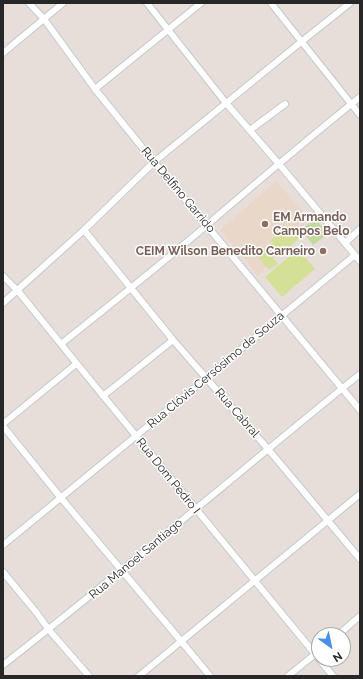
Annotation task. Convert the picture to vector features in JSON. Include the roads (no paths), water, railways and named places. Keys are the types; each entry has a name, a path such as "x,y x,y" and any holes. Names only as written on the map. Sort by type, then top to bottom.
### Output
{"street":[{"name":"Rua Delfino Garrido","path":"29,3 44,20 95,89 154,162 360,410"},
{"path":"3,53 63,3"},
{"path":"147,3 226,103 360,261"},
{"path":"95,89 201,3"},
{"path":"271,3 360,115"},
{"path":"3,303 84,230 154,162 350,3"},
{"path":"61,344 131,288 360,97"},
{"path":"250,130 285,104"},
{"path":"344,242 360,229"},
{"name":"Rua Cabral","path":"84,230 173,340 360,559"},
{"name":"Rua Clóvis Cersósimo de Souza","path":"3,545 354,255"},
{"name":"Rua Dom Pedro I","path":"3,276 18,291 254,581 311,646"},
{"path":"103,396 173,340"},
{"path":"76,364 3,425 61,498 210,676"},
{"name":"Rua Manoel Santiago","path":"3,665 123,571 360,374"},
{"path":"140,676 360,494"},
{"path":"3,572 49,630 89,676"},
{"path":"347,627 360,616"},
{"path":"288,676 311,658"},
{"name":"Rua Dom Pedro I","path":"327,667 333,676"}],"place":[{"name":"EM Armando Campos Belo","path":"265,224"},
{"name":"CEIM Wilson Benedito Carneiro","path":"323,251"}]}
